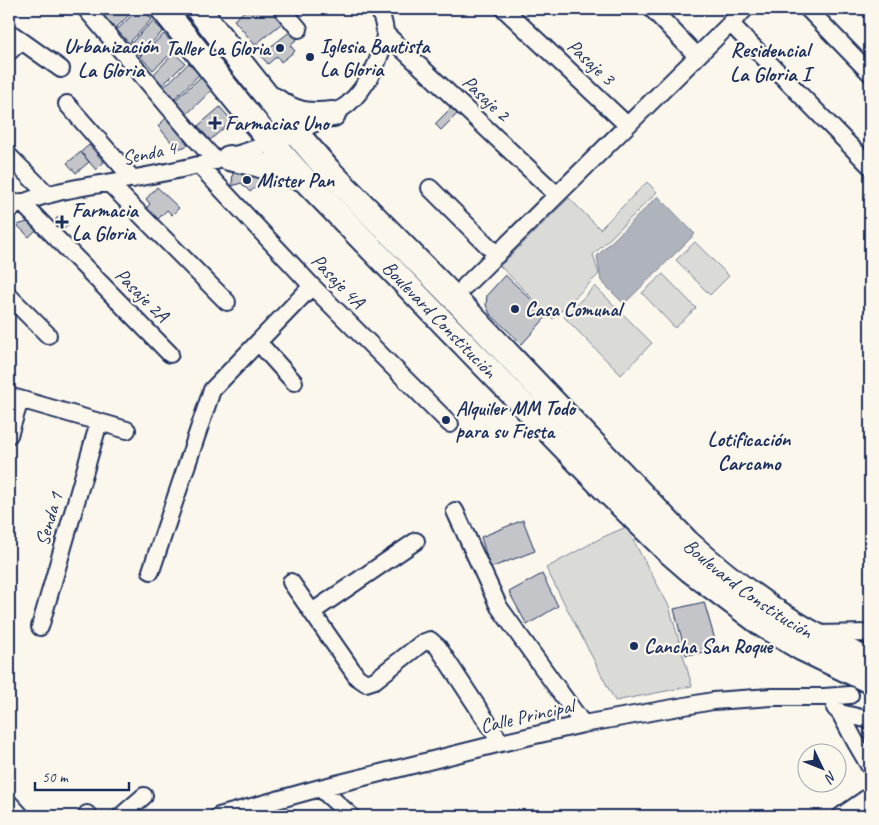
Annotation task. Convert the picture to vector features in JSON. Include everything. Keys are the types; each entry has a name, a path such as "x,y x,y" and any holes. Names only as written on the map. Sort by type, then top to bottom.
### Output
{"highway":[{"name":"Boulevard Constitución","path":"163,9 249,114 270,143 601,485 672,555 762,625 801,648 870,681"},
{"name":"Boulevard Constitución","path":"198,9 296,133 328,170 459,302 687,542 755,597 814,634 870,661"},
{"path":"268,96 289,110 299,114 315,116 333,114"},
{"path":"227,158 245,144 250,129 249,114"},
{"path":"328,170 320,145 324,131 333,114"},
{"path":"227,158 257,164 303,178"}],"street":[{"path":"86,9 195,138 227,158"},
{"path":"282,9 299,29"},
{"path":"380,9 385,33"},
{"name":"Pasaje 3","path":"504,9 627,125"},
{"path":"652,9 697,56"},
{"path":"465,286 744,9"},
{"path":"808,9 870,73"},
{"path":"730,23 870,166"},
{"name":"Senda 4","path":"15,205 48,195 133,179 227,158 296,133 348,104 375,69 385,33"},
{"name":"Pasaje 2","path":"385,33 557,195"},
{"path":"13,42 61,69"},
{"path":"67,104 133,179"},
{"path":"9,156 48,195"},
{"name":"Pasaje 4A","path":"199,165 312,286 450,424"},
{"path":"109,183 227,302"},
{"path":"430,188 497,255"},
{"name":"Pasaje 2A","path":"15,205 170,354"},
{"path":"151,570 212,390 312,286"},
{"path":"9,296 48,335"},
{"path":"258,342 294,382"},
{"path":"9,435 14,398 127,430"},
{"name":"Senda 1","path":"40,627 99,422"},
{"path":"455,511 499,607 583,724"},
{"path":"312,612 416,541"},
{"path":"291,582 357,677 366,683 374,680 422,643 430,640 438,647 501,743"},
{"path":"814,634 870,634"},
{"name":"Calle Principal","path":"221,816 320,788 583,724 713,701 772,697 824,698 850,694"},
{"path":"824,698 840,713 870,767"},
{"path":"840,713 870,720"},
{"path":"320,788 351,816"},
{"path":"121,816 144,796"},
{"path":"841,816 870,796"},
{"path":"9,803 21,816"}],"shaded area":[{"path":"647,182 657,192 593,255 599,274 553,319 500,266 569,198 600,229"},
{"path":"658,196 695,234 624,304 601,281 597,256"},
{"path":"695,242 729,276 710,295 676,260"},
{"path":"663,274 696,308 675,328 642,293"},
{"path":"595,286 652,343 621,375 564,317"},
{"name":"Cancha San Roque","path":"626,527 669,606 692,686 615,701 546,568 601,538"}],"building":[{"path":"110,9 135,9 115,29 103,17"},
{"path":"138,9 142,9 152,19 129,43 117,30"},
{"path":"247,9 270,9 282,23 255,45 234,20"},
{"path":"153,21 163,31 140,55 129,45"},
{"name":"Taller La Gloria","path":"291,31 297,39 290,45 295,51 281,62 277,56 268,64 260,55"},
{"path":"164,34 177,48 153,70 140,56"},
{"path":"174,53 185,63 162,86 152,76"},
{"path":"192,60 203,71 173,100 162,89"},
{"path":"204,74 216,86 187,114 174,101"},
{"path":"453,106 459,112 441,130 435,124"},
{"name":"Farmacias Uno","path":"220,107 232,121 210,140 198,126"},
{"path":"169,115 191,140 187,146 177,149 158,126"},
{"path":"89,145 104,162 96,170 81,152"},
{"path":"81,152 89,162 76,173 67,163"},
{"name":"Mister Pan","path":"233,170 270,174 250,192 241,183 232,186"},
{"path":"157,187 179,208 172,215 167,210 158,219 146,208 150,204 146,199"},
{"name":"Farmacia La Gloria","path":"60,215 69,224 64,229 55,220"},
{"path":"31,221 39,227 29,237 17,225"},
{"name":"Casa Comunal","path":"505,275 548,315 522,344 490,314 486,305 487,295"},
{"path":"523,520 535,551 490,568 481,537"},
{"path":"542,574 558,606 527,625 509,592"},
{"path":"704,602 718,650 686,655 674,609"}],"place":[{"name":"Taller La Gloria","path":"280,48"},
{"name":"Iglesia Bautista La Gloria","path":"310,57"},
{"name":"Farmacias Uno","path":"215,123"},
{"name":"Mister Pan","path":"247,180"},
{"name":"Farmacia La Gloria","path":"62,222"},
{"name":"Casa Comunal","path":"515,309"},
{"name":"Alquiler MM Todo para su Fiesta","path":"446,420"},
{"name":"Cancha San Roque","path":"634,646"}],"district":[{"name":"Urbanización La Gloria","path":"111,58"},
{"name":"Residencial La Gloria I","path":"770,62"},
{"name":"Lotificación Carcamo","path":"749,451"}]}
